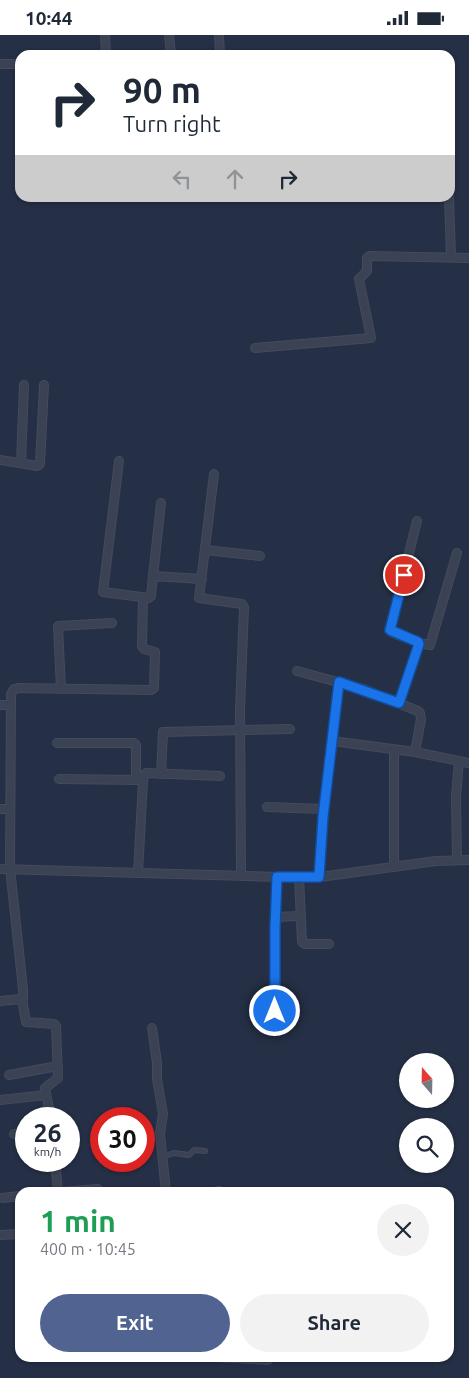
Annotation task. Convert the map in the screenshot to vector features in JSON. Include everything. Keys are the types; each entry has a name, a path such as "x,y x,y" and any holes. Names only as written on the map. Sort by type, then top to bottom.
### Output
{"street":[{"path":"105,35 106,50"},
{"path":"169,35 170,50"},
{"path":"220,35 220,50"},
{"path":"0,64 15,64"},
{"path":"449,202 451,257"},
{"path":"255,348 369,339 371,337 359,279 367,271 368,257 469,258"},
{"path":"21,463 24,385"},
{"path":"0,460 37,466 40,464 44,385"},
{"path":"119,461 104,593 149,598 151,596 161,503"},
{"path":"214,474 200,599 242,604 244,607 240,730 241,875"},
{"path":"417,521 390,630 418,643 431,644 457,553"},
{"path":"205,550 260,556"},
{"path":"153,577 202,579"},
{"path":"48,1107 45,1087 58,1078 56,1026 54,1024 26,1023 23,1000 24,989 10,868 12,691 18,688 154,688 155,652 144,649 142,646 143,597"},
{"path":"61,689 58,625 112,623"},
{"path":"399,703 418,643"},
{"path":"297,671 339,682 399,703 420,713 421,719 415,752"},
{"path":"319,877 324,809 339,682"},
{"path":"0,705 11,705"},
{"path":"161,774 163,732 290,729"},
{"path":"332,741 415,752 469,763"},
{"path":"57,743 134,743 136,745 140,780 138,873"},
{"path":"394,749 394,867"},
{"path":"456,860 459,761"},
{"path":"140,780 145,773 220,776"},
{"path":"59,779 140,780"},
{"path":"266,807 324,809"},
{"path":"0,809 10,809"},
{"path":"0,869 319,877 436,861 469,860"},
{"path":"275,1011 277,877"},
{"path":"299,877 303,943 330,944"},
{"path":"275,917 301,916"},
{"path":"0,1001 23,1000"},
{"path":"152,1028 157,1063 156,1079 163,1113 160,1129 165,1187"},
{"path":"9,1075 58,1066"},
{"path":"0,1100 46,1095"},
{"path":"54,1187 55,1172"},
{"path":"2,1198 15,1197"},
{"path":"0,1235 15,1234"}],"lane":[{"path":"162,1157 174,1153 188,1155 194,1150 205,1151"}],"route":[{"path":"275,1011 277,877 319,877 323,817 339,682 399,703 419,644 390,630 404,575"}]}
